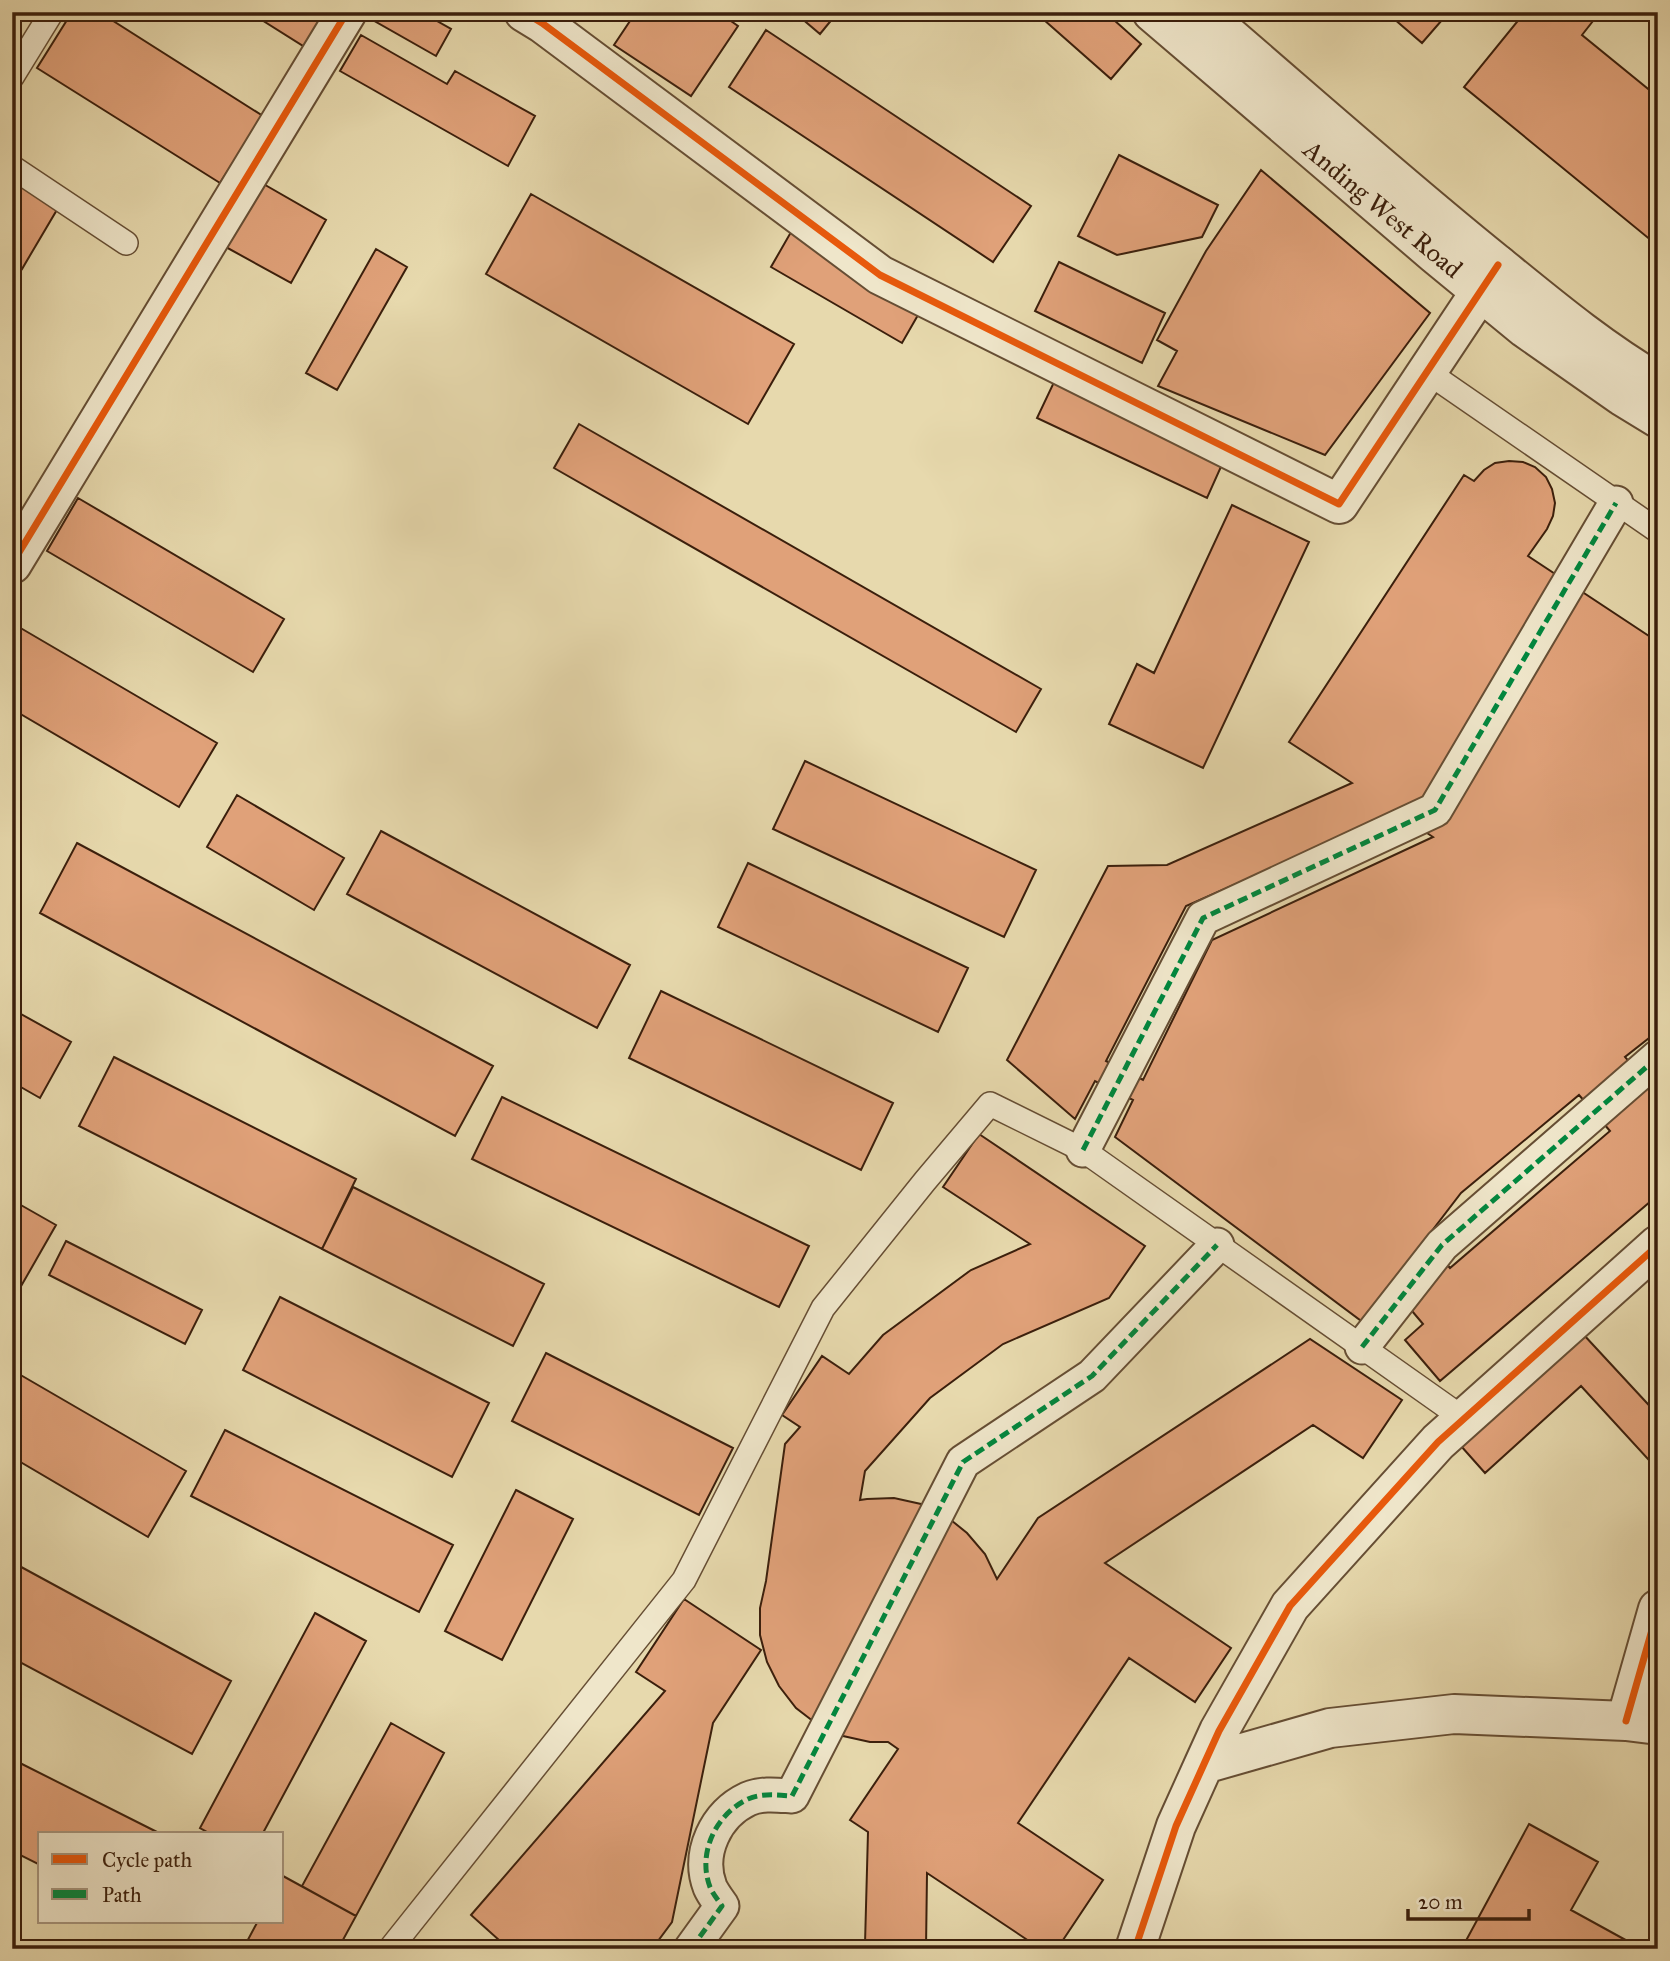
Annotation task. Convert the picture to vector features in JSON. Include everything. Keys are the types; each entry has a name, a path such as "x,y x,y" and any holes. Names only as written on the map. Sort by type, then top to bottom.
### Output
{"street":[{"path":"12,564 346,12"},
{"path":"524,12 880,275 1339,504 1489,278"},
{"name":"Anding West Road","path":"1152,12 1489,278"},
{"name":"Anding West Road","path":"1201,12 1489,278 1525,328 1654,400"},
{"path":"1083,1150 1203,918 1436,810 1616,503"},
{"path":"1362,1347 1442,1245 1658,1056"},
{"path":"691,1949 722,1906 710,1888 706,1867 708,1845 717,1826 731,1810 750,1798 771,1794 792,1796 963,1462 1092,1376 1217,1245"},
{"path":"1135,1949 1176,1826 1203,1765 1219,1731 1290,1606 1438,1442 1658,1245"},
{"path":"1203,1765 1330,1728 1454,1714 1642,1723 1658,1609"}],"lane":[{"path":"12,77 52,12"},
{"path":"12,167 126,243"},
{"path":"1426,371 1658,531"},
{"path":"390,1949 684,1580 823,1308 990,1104 1083,1150 1464,1419"}],"building":[{"path":"72,12 99,12 263,116 220,183 37,68"},
{"path":"249,12 331,12 308,49"},
{"path":"374,12 421,12 451,29 436,56 371,19"},
{"path":"636,12 718,12 738,26 691,96 614,45"},
{"path":"794,12 838,12 820,34"},
{"path":"1035,12 1105,12 1141,44 1111,79"},
{"path":"1386,12 1449,12 1422,43"},
{"path":"1525,12 1600,12 1582,35 1658,97 1658,246 1464,87"},
{"path":"766,30 1031,206 993,262 729,87"},
{"path":"361,35 447,84 455,71 535,116 508,166 340,71"},
{"path":"1119,155 1218,205 1202,237 1117,255 1078,236"},
{"path":"1261,170 1430,313 1325,455 1158,386 1177,351 1157,340 1206,251"},
{"path":"12,181 58,208 22,269 12,263"},
{"path":"260,182 326,220 291,283 224,246"},
{"path":"531,194 794,344 748,424 486,274"},
{"path":"791,232 922,308 902,343 771,267"},
{"path":"376,249 407,267 337,390 306,373"},
{"path":"1059,262 1165,313 1142,363 1035,311"},
{"path":"1055,380 1224,460 1207,498 1037,418"},
{"path":"579,424 1041,689 1016,732 554,468"},
{"path":"1523,462 1535,467 1546,477 1552,489 1555,503 1553,516 1528,556 1658,642 1658,1031 1625,1057 1655,1092 1658,1089 1658,1195 1440,1381 1405,1340 1423,1324 1407,1305 1364,1323 1115,1137 1133,1100 1095,1081 1075,1119 1007,1060 1108,866 1167,865 1352,783 1289,742 1464,475 1474,481 1495,463","holes":["1397,813 1433,837 1212,940 1143,1080 1106,1061 1186,906","1579,1095 1610,1131 1450,1268 1425,1240 1461,1193"]},
{"path":"78,498 284,619 253,672 47,551"},
{"path":"1232,505 1309,542 1203,768 1109,724 1137,664 1154,673"},
{"path":"12,623 217,743 179,807 12,709"},
{"path":"805,761 1036,870 1004,937 773,829"},
{"path":"237,795 344,858 314,910 207,847"},
{"path":"381,831 630,965 597,1028 347,894"},
{"path":"77,843 493,1066 455,1136 40,913"},
{"path":"748,863 968,968 938,1032 718,927"},
{"path":"661,991 893,1103 861,1170 629,1058"},
{"path":"12,1009 71,1042 40,1098 12,1082"},
{"path":"114,1057 356,1179 322,1249 79,1126"},
{"path":"502,1097 809,1246 779,1307 472,1159"},
{"path":"979,1134 1145,1246 1109,1298 1003,1344 930,1398 865,1471 860,1500 894,1498 921,1504 946,1516 967,1533 985,1554 997,1579 1038,1518 1310,1339 1402,1400 1363,1458 1313,1425 1105,1563 1231,1648 1195,1702 1129,1658 1018,1823 1103,1880 1057,1949 1041,1949 927,1873 926,1949 862,1949 865,1944 868,1832 850,1820 898,1749 888,1742 870,1742 843,1736 818,1725 796,1708 779,1686 767,1662 760,1635 760,1608 785,1444 800,1427 782,1415 822,1356 849,1374 883,1335 971,1270 1030,1244 943,1187"},
{"path":"353,1187 544,1284 513,1346 322,1249"},
{"path":"12,1200 56,1225 16,1295 12,1293"},
{"path":"66,1241 202,1310 185,1344 49,1275"},
{"path":"280,1297 489,1403 452,1477 243,1370"},
{"path":"1583,1334 1658,1415 1658,1470 1581,1386 1485,1473 1461,1446"},
{"path":"546,1353 733,1448 699,1515 512,1421"},
{"path":"12,1370 186,1471 148,1537 12,1457"},
{"path":"225,1430 453,1545 419,1612 191,1496"},
{"path":"516,1490 573,1519 502,1660 445,1631"},
{"path":"12,1562 231,1681 192,1754 12,1658"},
{"path":"684,1599 761,1650 713,1723 672,1922 652,1949 509,1949 471,1915 665,1691 636,1672"},
{"path":"315,1613 366,1641 264,1832 207,1832 200,1828"},
{"path":"391,1723 444,1753 356,1916 302,1886"},
{"path":"12,1759 157,1832 38,1832 38,1864 12,1851"},
{"path":"1529,1824 1598,1862 1571,1910 1642,1949 1462,1948"},
{"path":"284,1877 356,1916 338,1949 243,1949 257,1923 284,1923"}],"marked path":[{"path":"1083,1150 1203,918 1435,810 1616,503"},
{"path":"1362,1347 1442,1245 1658,1057"},
{"path":"691,1949 722,1906 710,1887 706,1861 708,1848 718,1824 737,1806 753,1797 792,1796 963,1462 1092,1376 1217,1245"}],"cycle path":[{"path":"12,564 347,12"},
{"path":"524,12 880,275 1339,504 1498,265"},
{"path":"1135,1949 1176,1826 1204,1764 1219,1731 1290,1606 1438,1442 1658,1245"},
{"path":"1626,1721 1658,1609"}]}
